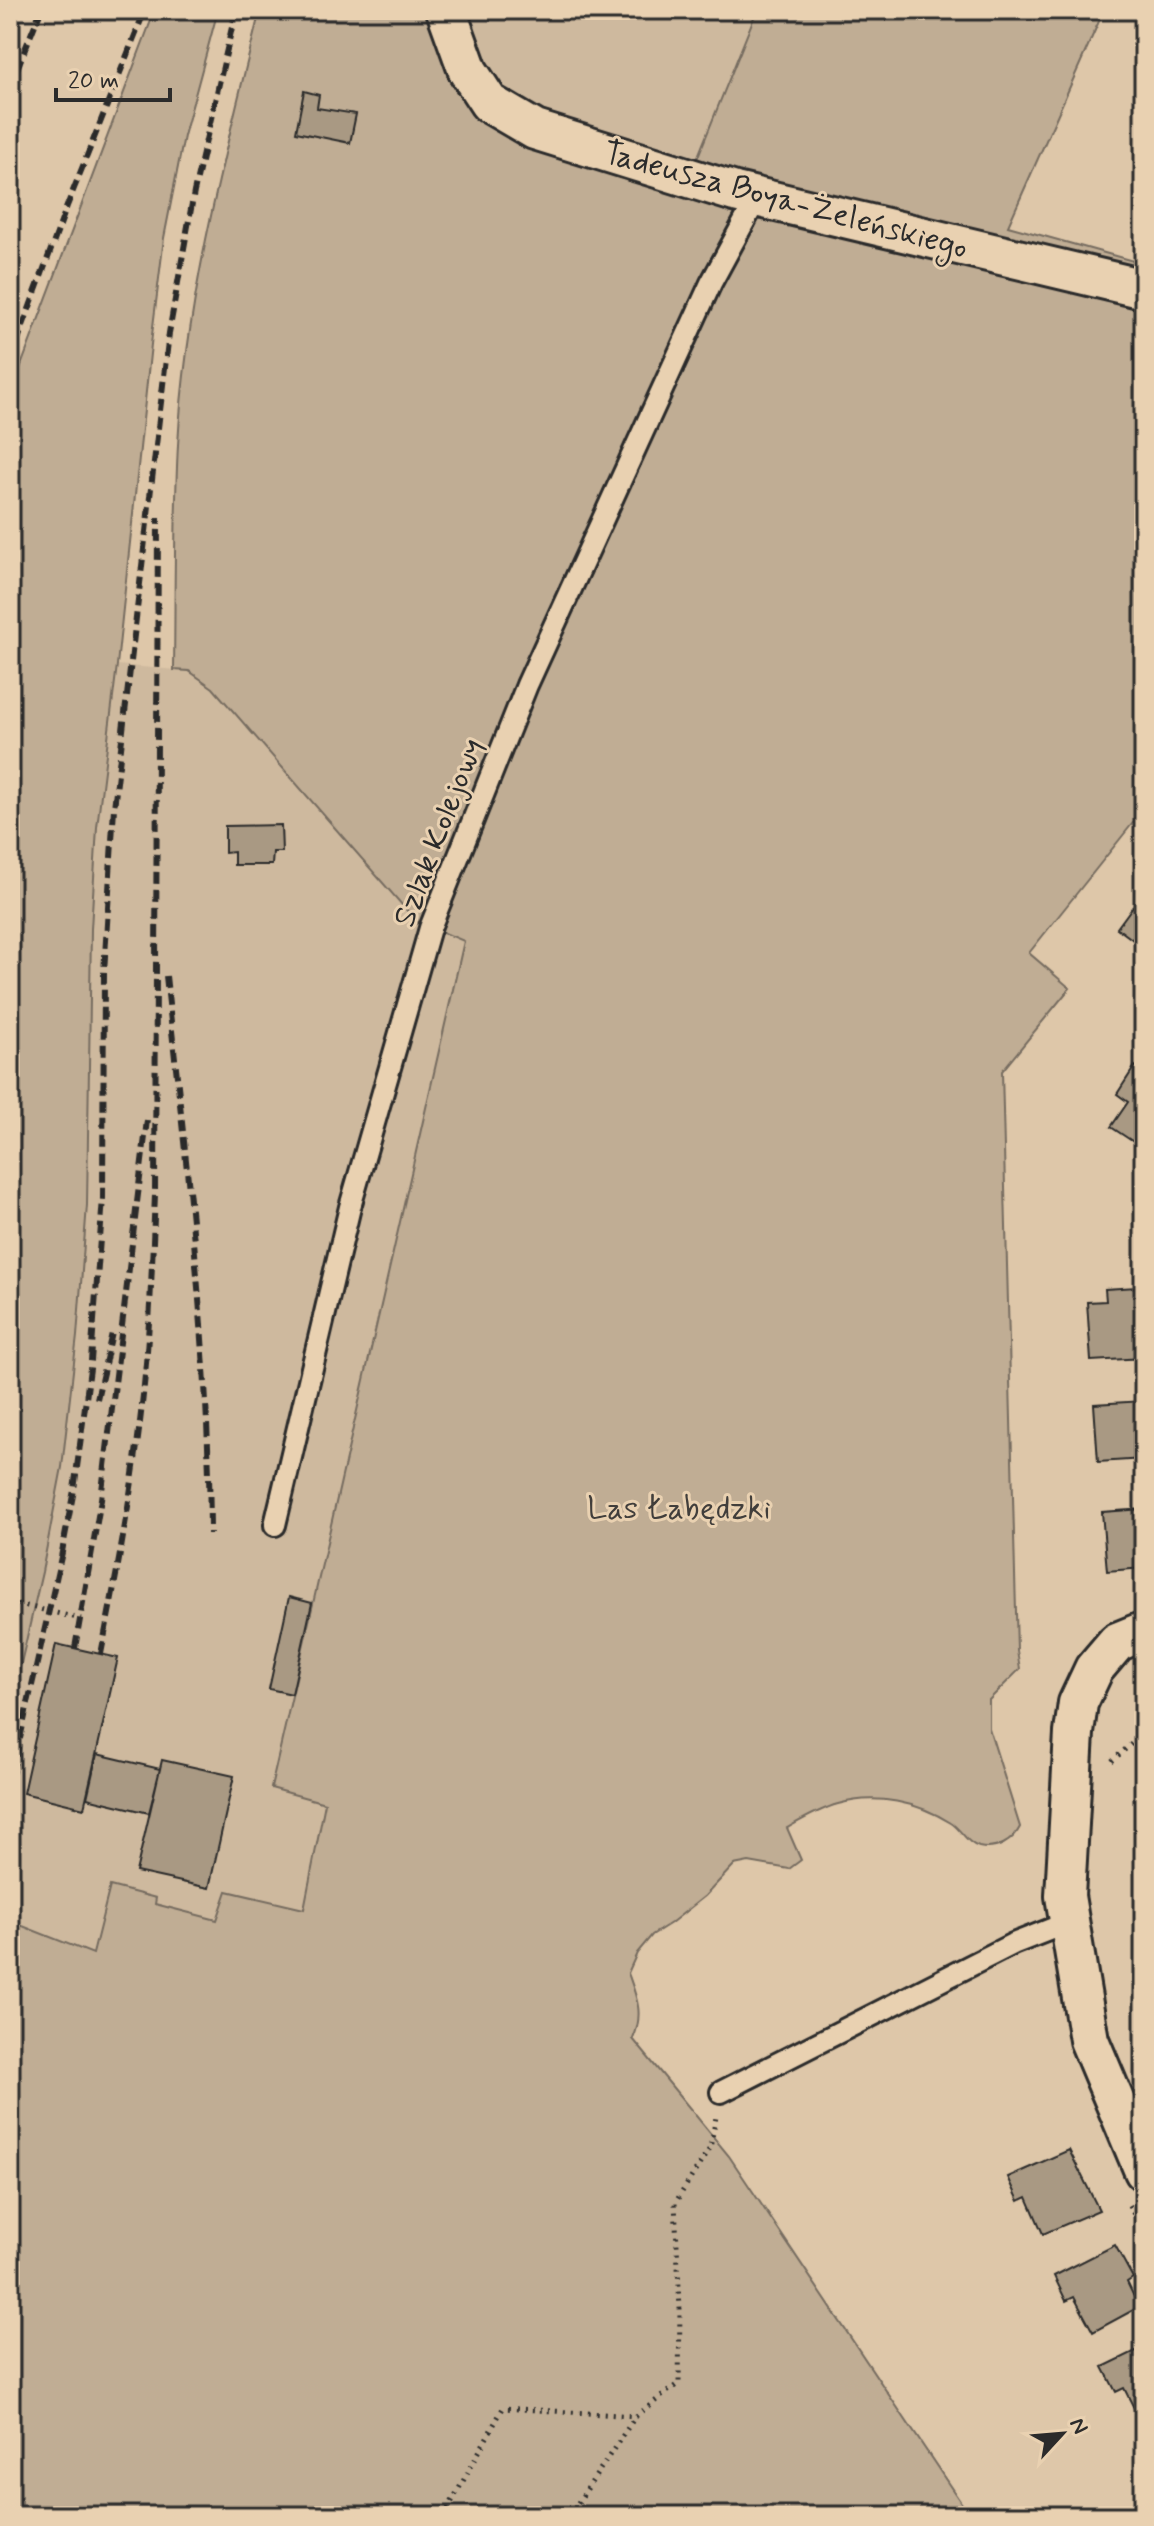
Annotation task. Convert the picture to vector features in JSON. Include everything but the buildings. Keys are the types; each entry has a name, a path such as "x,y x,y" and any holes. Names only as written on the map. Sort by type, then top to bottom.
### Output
{"street":[{"name":"Tadeusza Boya-Żeleńskiego","path":"446,10 468,71 489,103 535,130 757,198 1144,289"},
{"path":"1144,1631 1117,1642 1094,1669 1078,1703 1065,1882 1089,2040 1144,2171"}],"lane":[{"name":"Szlak Kolejowy","path":"275,1525 350,1207 430,928 527,685 711,283 757,198"},
{"path":"721,2092 1013,1944 1069,1922"}],"path":[{"path":"10,1602 81,1619"},
{"path":"1105,1767 1144,1733"},
{"path":"569,2516 636,2416 679,2383 680,2309 675,2203 710,2148 721,2092"},
{"path":"444,2516 503,2408 636,2416"}],"shaded area":[{"path":"450,10 757,10 684,192 498,121"},
{"path":"117,665 189,671 213,688 416,921 464,941 271,1788 325,1803 304,1909 227,1891 217,1920 155,1904 156,1898 93,1954 10,1921 10,1711 62,1467 77,1336 87,1205 91,929 97,827"}],"green space":[{"path":"155,10 218,10 184,136 164,238 152,335 97,827 91,929 87,1205 77,1336 62,1467 10,1711 10,395"},
{"name":"Las Łabędzki","path":"260,10 353,10 362,13 372,10 450,10 478,89 684,191 757,10 1104,10 1008,226 1144,264 1144,809 1029,953 1070,988 1002,1071 1017,1651 1020,1669 989,1700 989,1728 1020,1827 1004,1844 986,1848 971,1843 951,1823 911,1805 867,1799 831,1806 787,1828 801,1860 789,1869 749,1862 734,1865 705,1896 652,1935 637,1953 628,1973 639,2014 633,2039 729,2156 970,2516 10,2516 10,1921 93,1954 110,1886 156,1898 155,1904 217,1920 227,1891 304,1909 325,1803 271,1788 464,941 416,921 213,688 189,671 174,670 178,445 189,335 209,226"}],"railway":[{"path":"10,86 41,10"},
{"path":"10,361 67,206 145,10"},
{"path":"61,1557 74,1490 91,1361 103,1198 104,973 114,808 169,333 194,192 236,10"},
{"path":"101,1654 135,1460 150,1295 155,1195 158,518"},
{"path":"166,976 201,1324 210,1534"},
{"path":"75,1648 101,1499 147,1120"},
{"path":"97,1399 112,1333"},
{"path":"12,1774 63,1548"}]}
